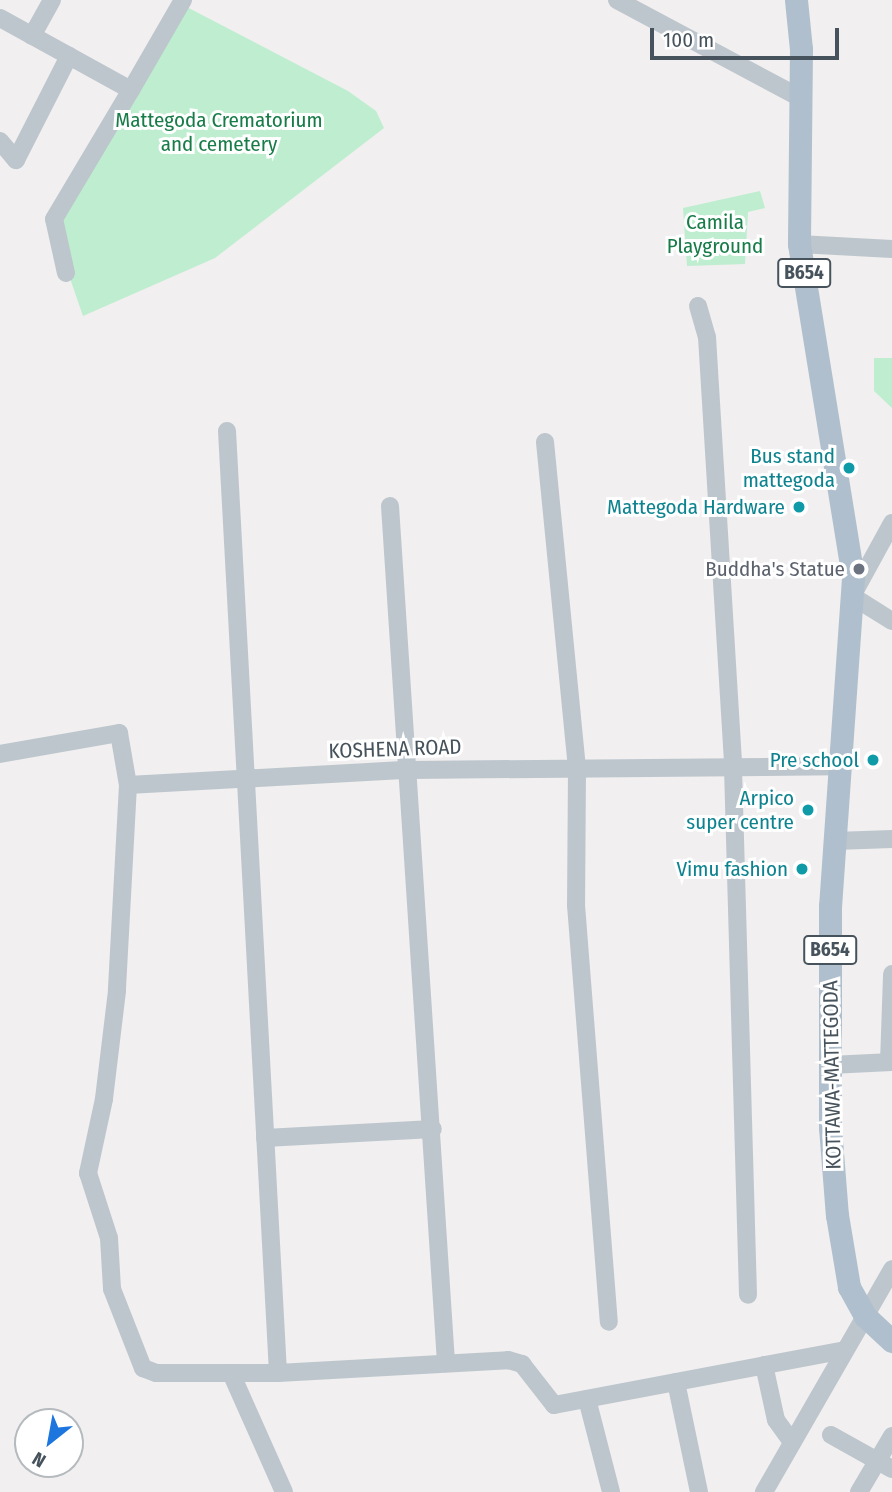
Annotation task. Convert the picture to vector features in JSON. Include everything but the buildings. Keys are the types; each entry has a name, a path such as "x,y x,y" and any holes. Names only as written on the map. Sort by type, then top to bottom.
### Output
{"main road":[{"name":"KOTTAWA-MATTEGODA","path":"796,0 802,49 799,97 799,243 848,542 852,596 837,766 835,841 830,1065 837,1215 849,1287 865,1316 892,1341"}],"street":[{"path":"32,36 52,0"},
{"path":"66,273 54,219 183,0"},
{"path":"617,0 799,97"},
{"path":"0,18 131,90"},
{"path":"0,141 16,160 69,56"},
{"path":"799,243 892,249"},
{"path":"698,306 707,337 733,768 748,1295"},
{"path":"227,431 278,1373"},
{"path":"545,442 577,768 576,905 609,1322"},
{"path":"390,506 433,1129 446,1363"},
{"path":"892,525 852,596 892,621"},
{"path":"0,754 120,733 128,785 117,991 89,1173 109,1238 112,1289 138,1362 156,1373 278,1373 508,1360 522,1364 547,1402 554,1405 844,1350"},
{"name":"KOSHENA ROAD","path":"128,785 408,770 837,766"},
{"path":"835,841 892,839"},
{"path":"830,1065 890,1062 892,974"},
{"path":"265,1138 433,1129"},
{"path":"764,1492 892,1269"},
{"path":"764,1365 776,1420 792,1442"},
{"path":"230,1373 284,1492"},
{"path":"676,1382 699,1492"},
{"path":"587,1399 611,1492"},
{"path":"831,1435 885,1465"},
{"path":"859,1492 885,1465 892,1436"}],"green space":[{"name":"Mattegoda Crematorium and cemetery","path":"181,4 348,91 376,111 384,128 215,258 83,316 55,235"},
{"name":"Camila Playground","path":"760,191 765,208 748,212 745,264 687,266 683,208"},
{"path":"874,358 892,358 892,408 874,391"}],"place":[{"name":"Bus stand mattegoda","path":"849,468"},
{"name":"Mattegoda Hardware","path":"799,507"},
{"name":"Buddha's Statue","path":"859,569"},
{"name":"Pre school","path":"873,760"},
{"name":"Arpico super centre","path":"808,810"},
{"name":"Vimu fashion","path":"802,869"}]}
